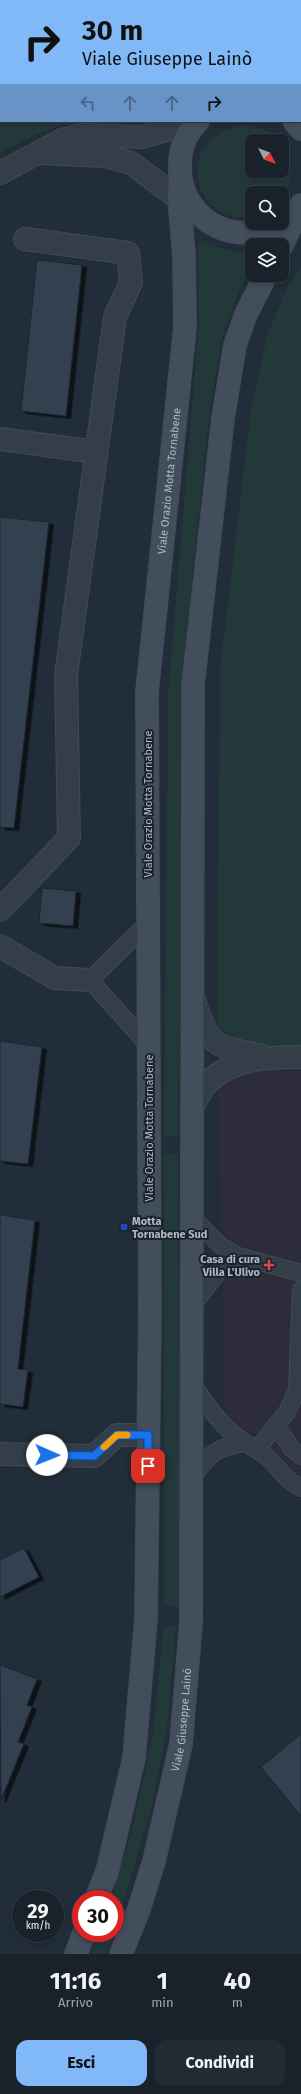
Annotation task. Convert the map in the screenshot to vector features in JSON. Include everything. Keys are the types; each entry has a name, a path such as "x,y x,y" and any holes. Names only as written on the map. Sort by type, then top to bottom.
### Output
{"main road":[{"path":"197,122 185,138 180,154 180,174 183,191 190,203 200,215 214,226 230,232 248,234 266,230"},
{"name":"Viale Orazio Motta Tornabene","path":"148,1435 150,1307 147,692 185,327 184,255 179,198 180,174"},
{"path":"289,217 301,204"},
{"path":"285,238 301,204"},
{"path":"192,1478 193,685 223,418 235,345 246,314 262,282"},
{"path":"100,1890 107,1872 134,1758 146,1619 148,1435"},
{"name":"Viale Giuseppe Lainò","path":"121,1954 139,1909 154,1861 181,1744 191,1622 192,1478"},
{"path":"76,1954 81,1942"}],"street":[{"path":"0,173 62,140 82,135 142,137 180,126 188,122"},
{"path":"40,153 105,156 131,163 200,215"},
{"path":"0,910 69,838 66,675 115,318 131,282 128,253 25,239"},
{"path":"0,439 96,452"},
{"path":"0,946 55,978 90,980"},
{"path":"193,994 203,1027 210,1038 234,1050 272,1057"},
{"path":"193,1106 207,1083 224,1069 240,1062 272,1057 301,1057"},
{"path":"0,1454 94,1456 117,1435 148,1435"}],"lane":[{"path":"148,923 90,980 149,1046"},
{"path":"192,1217 222,1246 238,1256 301,1272"},
{"path":"192,1306 220,1270 238,1256"},
{"path":"192,1478 211,1453 222,1448 251,1446 276,1426 287,1412 299,1391 301,1290"},
{"path":"192,1384 212,1411 268,1459 288,1481 301,1488"},
{"path":"276,1426 291,1448 301,1456"}],"shaded area":[{"name":"Casa di cura Villa L'Ulivo","path":"301,1064 301,1479 256,1433 247,1432 237,1427 228,1415 222,1399 223,1284 237,1274 238,1246 222,1231 217,1087 237,1069"}],"green space":[{"path":"0,122 134,122 121,124 65,125 40,133 0,153"},
{"path":"245,125 264,130 272,134 245,134 245,178 289,178 289,160 290,164 291,172 289,186 245,186 245,217 231,216 215,208 203,195 198,179 199,162 206,145 222,133"},
{"path":"201,240 226,250 245,252 245,278 222,338 210,410 181,682 179,1136 164,1137 168,697 199,321 198,244"},
{"path":"301,267 301,1048 270,1048 247,1044 217,1028 220,670 251,408 268,333 288,287"},
{"path":"164,1154 178,1154 180,1608 164,1606"},
{"path":"164,1626 176,1626 167,1729 151,1809 124,1900 124,1890 114,1890 133,1827 153,1733"},
{"path":"96,1942 111,1942 106,1954 91,1954"}],"building":[{"path":"37,260 82,265 66,416 21,411"},
{"path":"0,517 49,522 14,828 0,827"},
{"path":"42,888 76,891 73,926 39,923"},
{"path":"0,1041 42,1047 28,1164 0,1161"},
{"path":"0,1215 35,1220 18,1369 28,1370 23,1407 0,1404"},
{"path":"24,1548 39,1577 0,1597 0,1560"},
{"path":"0,1665 37,1679 27,1705 32,1707 18,1742 24,1744 1,1800"},
{"path":"301,1734 301,1816 261,1767"}],"slow traffic":[{"path":"104,1447 117,1435 127,1435"}],"place":[{"name":"Motta Tornabene Sud","path":"124,1227"},
{"name":"Casa di cura Villa L'Ulivo","path":"269,1265"}],"route":[{"path":"47,1455 94,1456 117,1435 148,1435 148,1466"}]}
